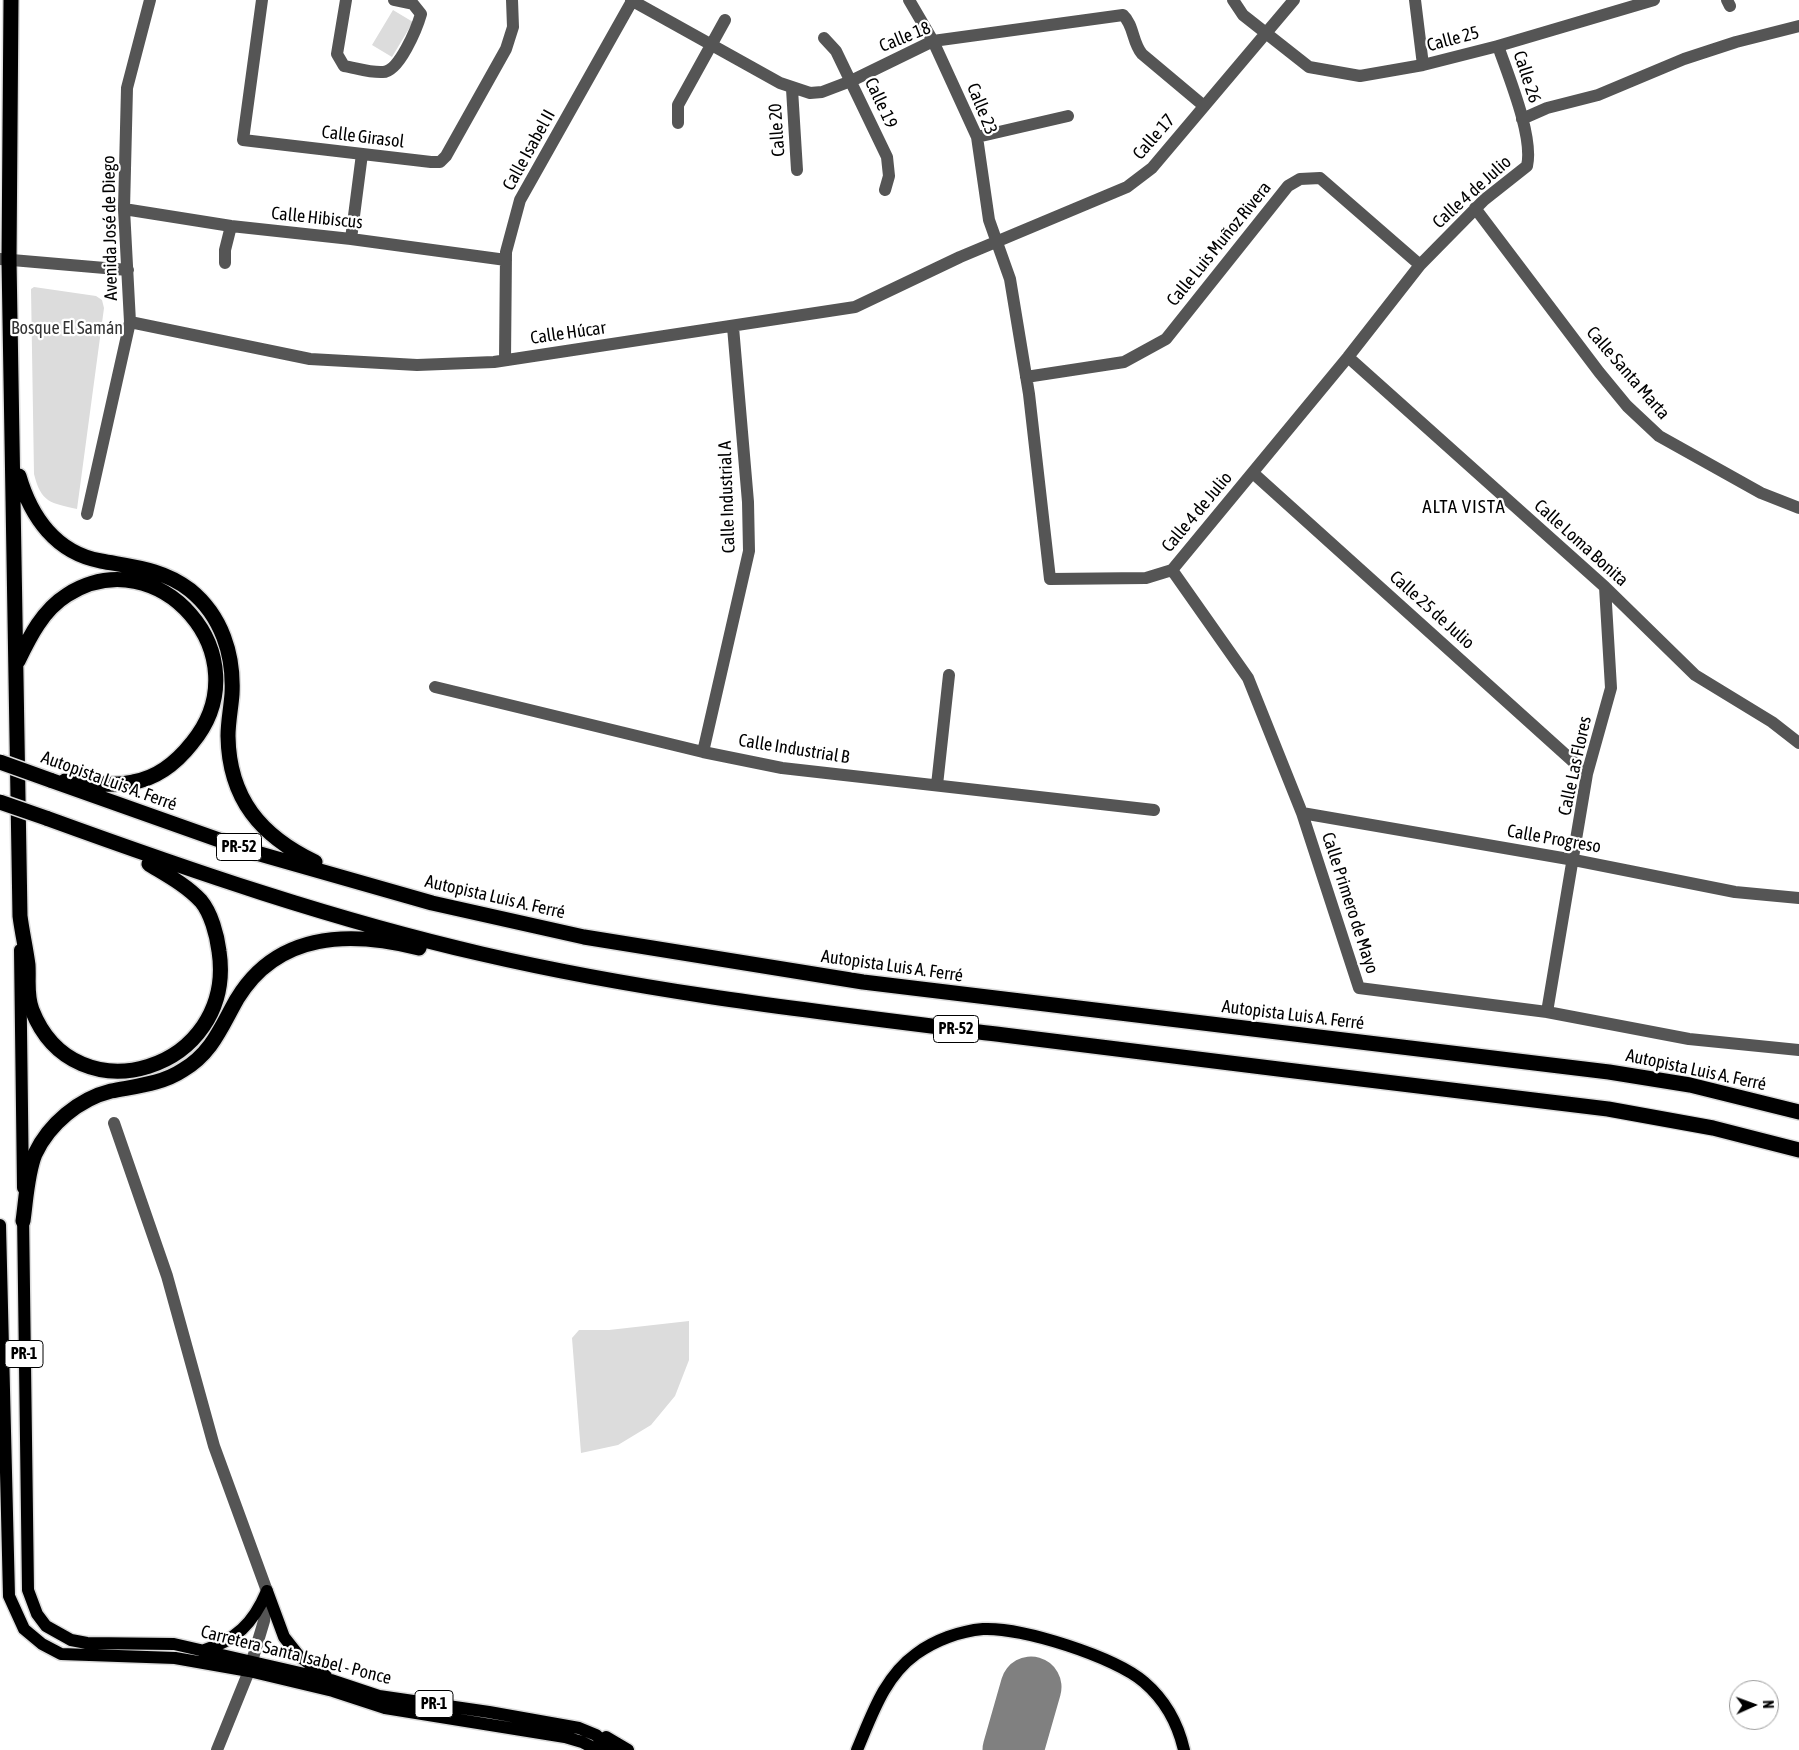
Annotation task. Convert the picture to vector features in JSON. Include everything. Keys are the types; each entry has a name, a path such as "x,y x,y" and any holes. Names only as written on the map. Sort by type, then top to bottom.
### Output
{"highway":[{"name":"PR-1","path":"4,259 11,0"},
{"name":"Carretera Santa Isabel - Ponce","path":"4,259 13,413 20,916"},
{"path":"13,413 19,476 25,496 44,529 71,550 85,556 141,567 172,578 196,596 214,619 224,637 232,664 232,698 228,736 230,757 242,795 249,810 263,829 290,849 314,862 432,903"},
{"path":"16,665 32,630 51,608 67,595 84,587 121,581 154,588 182,605 195,619 214,654 217,673 215,698 210,714 199,734 174,762 148,778 134,782 103,784 50,780"},
{"name":"Autopista Luis A. Ferré","path":"0,762 253,852 432,903 584,937 863,982 1609,1072 1690,1086 1799,1112"},
{"name":"PR-52","path":"0,802 170,864 380,927 487,955 668,991 825,1013 1608,1109 1713,1128 1799,1150"},
{"path":"20,916 32,1009 42,1030 56,1045 71,1057 87,1065 112,1071 129,1071 149,1067 164,1062 180,1052 195,1038 207,1021 216,1001 220,984 221,963 218,941 202,902 177,880 125,847"},
{"path":"23,1221 35,1155 62,1117 101,1094 155,1083 184,1070 203,1055 215,1041 238,998 249,984 262,970 288,952 304,944 349,938 392,942 450,956 487,955"}],"main road":[{"name":"Carretera Santa Isabel - Ponce","path":"20,916 26,1529 28,1590 36,1614 46,1626 71,1640 87,1644 174,1644 385,1708 565,1737 582,1742 598,1750"},
{"name":"Carretera Santa Isabel - Ponce","path":"0,1225 9,1596 24,1629 42,1644 61,1654 175,1658 250,1666 331,1680 379,1696 541,1720 578,1728 596,1735 612,1750"},
{"path":"202,1651 224,1644 241,1630 259,1611 267,1591"},
{"path":"267,1591 284,1638 300,1656 331,1680"},
{"path":"857,1750 881,1695 906,1662 917,1653 942,1640 983,1629 1011,1631 1033,1637 1105,1659 1131,1672 1143,1681 1163,1702 1177,1727 1184,1750"},
{"path":"596,1735 605,1736 628,1750"}],"street":[{"name":"Avenida José de Diego","path":"88,514 130,322 124,209 128,88 150,0"},
{"name":"Calle Girasol","path":"262,0 243,140 431,162 440,162 446,156 506,49 513,28 512,0"},
{"path":"346,0 337,54 344,66 384,73 394,68 416,31 421,14 414,4 394,0"},
{"name":"Calle 18","path":"631,0 710,46 792,89 810,94 822,92 851,81 933,41 1123,15 1128,20 1136,46 1142,54 1204,106"},
{"name":"Calle Isabel II","path":"505,360 506,260 520,200 631,0"},
{"name":"Calle 23","path":"909,0 933,41 977,137 989,220 998,240"},
{"name":"Calle 25","path":"1233,0 1242,15 1268,33 1309,67 1360,76 1422,65 1498,46 1654,0"},
{"name":"Calle 17","path":"998,240 1127,187 1152,168 1294,0"},
{"path":"1415,0 1422,65"},
{"path":"678,123 678,105 725,20"},
{"path":"1522,119 1547,108 1598,95 1684,59 1736,42 1799,26"},
{"name":"Calle 19","path":"824,38 836,51 887,157 890,176 885,190"},
{"name":"Calle 26","path":"1498,46 1522,119"},
{"name":"Calle 20","path":"792,89 797,170"},
{"path":"977,137 1068,116"},
{"name":"Calle 4 de Julio","path":"998,240 1010,279 1026,377 1050,579 1146,578 1172,570 1348,357 1420,265 1475,208 1527,166 1529,158 1522,119"},
{"path":"351,239 362,154"},
{"name":"Calle Luis Muñoz Rivera","path":"1026,377 1124,362 1166,339 1288,186 1300,179 1320,178 1420,265"},
{"name":"Calle Santa Marta","path":"1475,208 1599,372 1627,406 1659,436 1761,493 1799,508"},
{"name":"Calle Hibiscus","path":"124,209 231,226 351,239 506,260"},
{"path":"225,263 225,250 231,226"},
{"name":"Calle Húcar","path":"130,322 310,359 417,365 505,360 733,327 855,307 998,240"},
{"path":"4,259 128,270"},
{"name":"Calle Industrial A","path":"703,752 748,551 748,502 733,327"},
{"name":"Calle Loma Bonita","path":"1348,357 1605,587 1695,675 1772,722 1799,743"},
{"name":"Calle 25 de Julio","path":"1253,473 1587,774"},
{"name":"Calle Primero de Mayo","path":"1172,570 1248,678 1302,813 1359,988 1547,1012 1690,1039 1799,1050"},
{"name":"Calle Las Flores","path":"1547,1012 1587,774 1611,688 1605,587"},
{"path":"937,785 949,675"},
{"name":"Calle Industrial B","path":"435,687 703,752 782,768 1154,810"},
{"name":"Calle Progreso","path":"1302,813 1574,860 1735,892 1799,898"},
{"path":"114,1123 167,1276 214,1446 267,1591 264,1621 250,1666 218,1750"}],"green space":[{"path":"393,10 413,22 392,57 372,45"},
{"name":"Bosque El Samán","path":"34,287 96,296 102,300 104,308 77,509 48,500 40,491 34,474 31,289"},
{"path":"689,1321 689,1360 675,1396 651,1425 618,1445 581,1453 572,1338 579,1330 609,1330"}],"runway":[{"path":"1013,1750 1031,1687"}],"district":[{"name":"ALTA VISTA","path":"1464,507"}]}
